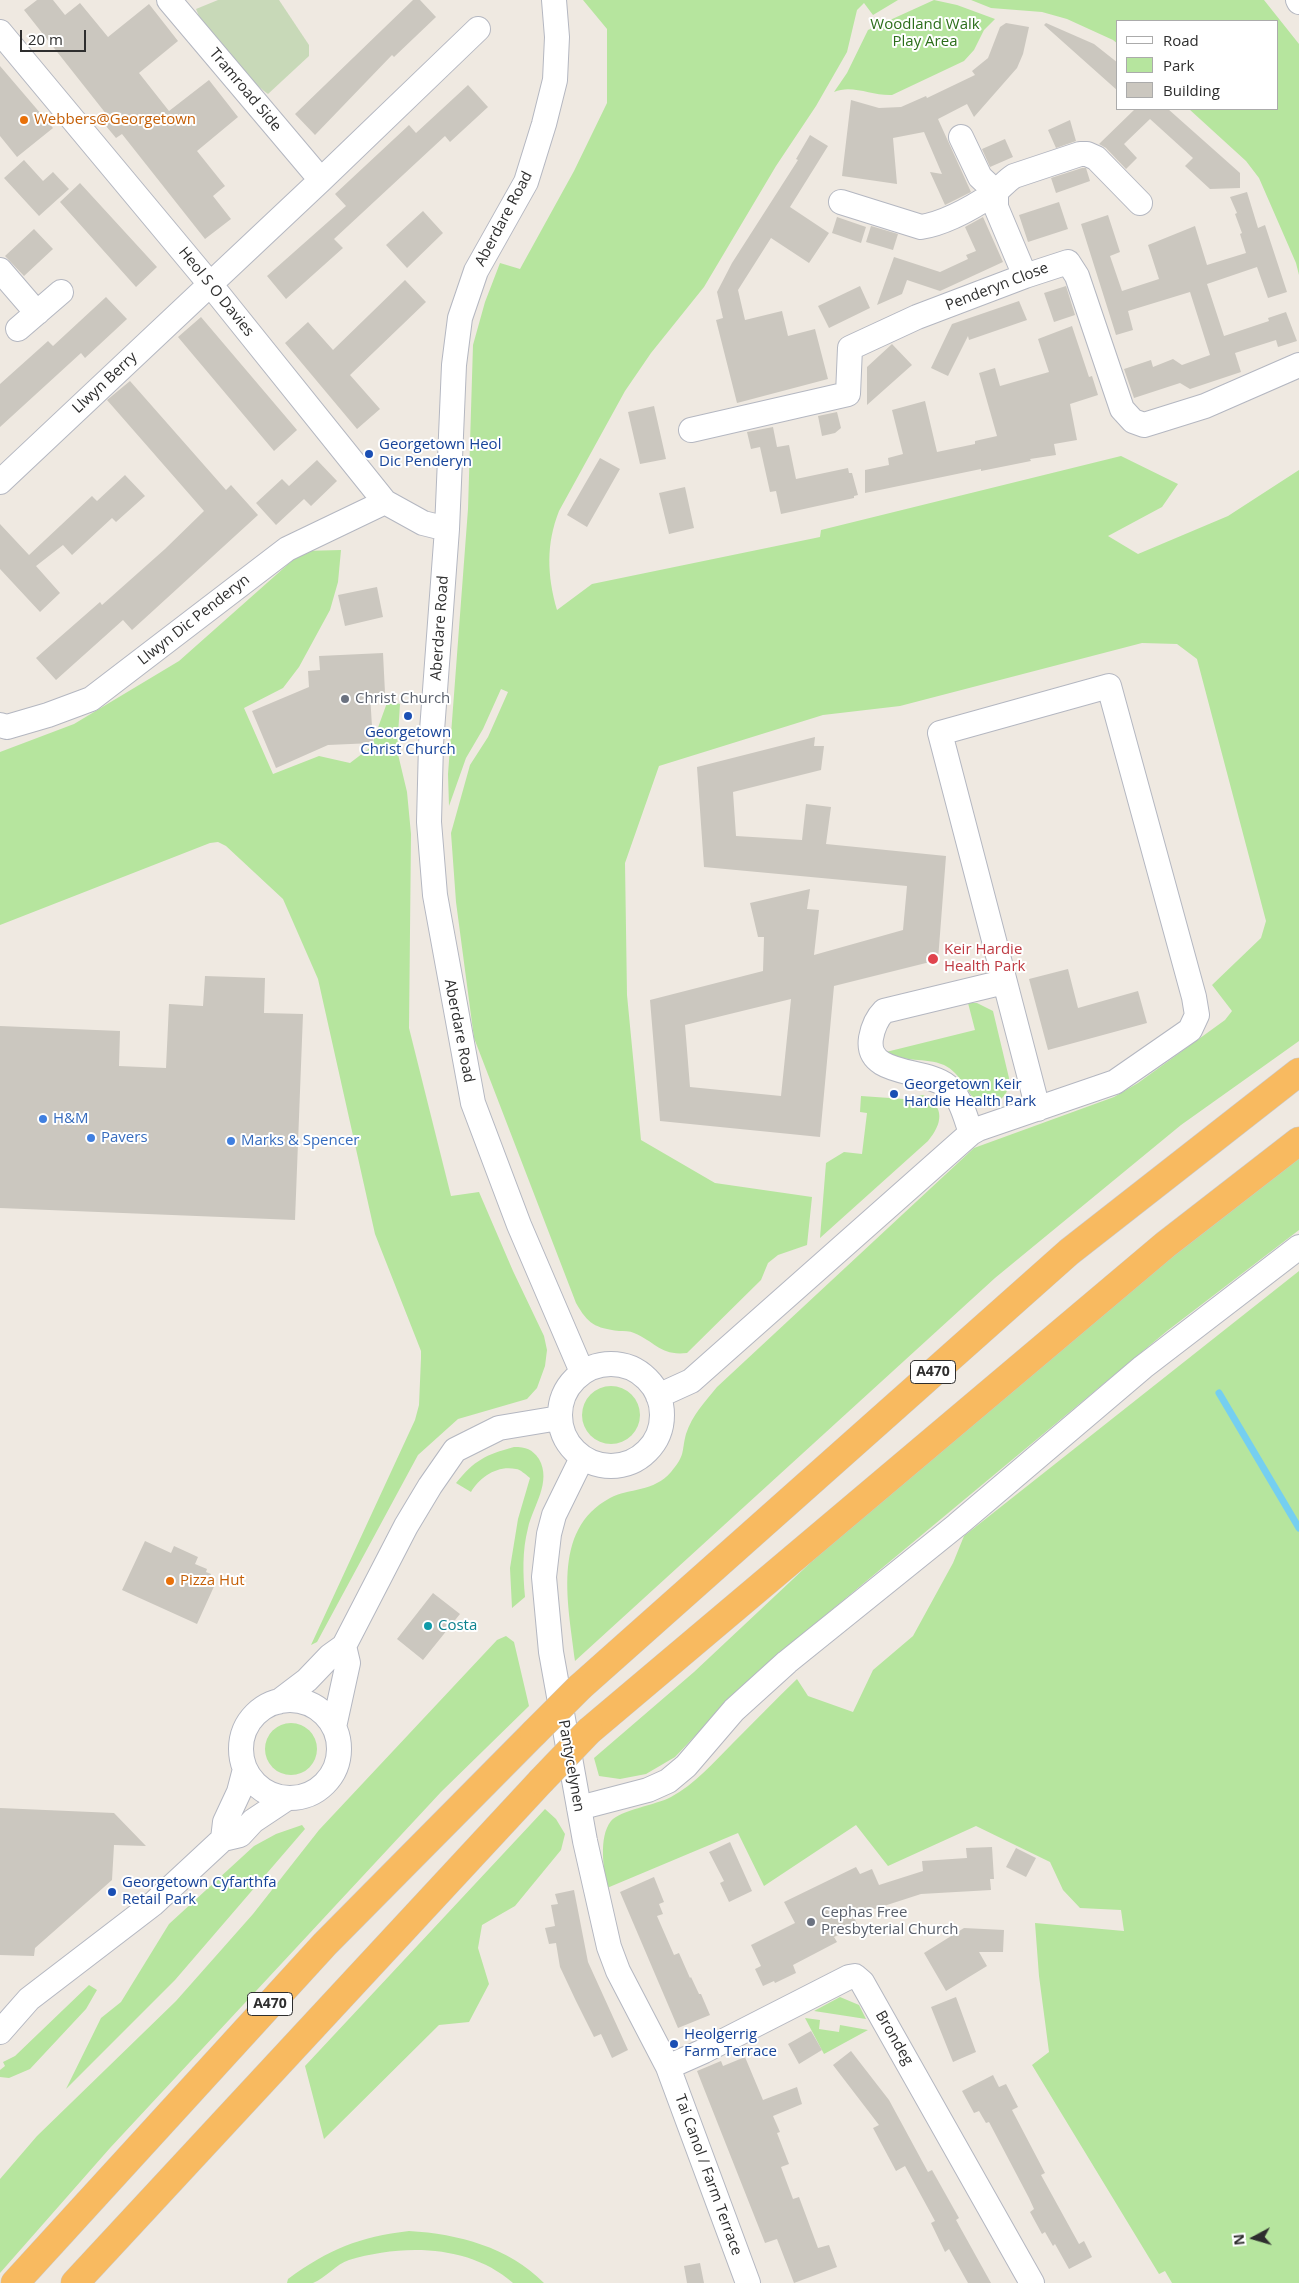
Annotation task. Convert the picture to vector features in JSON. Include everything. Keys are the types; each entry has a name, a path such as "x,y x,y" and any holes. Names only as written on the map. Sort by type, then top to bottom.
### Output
{"highway":[{"name":"A470","path":"15,2283 325,1944 580,1687 1068,1252 1299,1072"},
{"path":"75,2283 541,1781 589,1732 1165,1245 1299,1141"}],"street":[{"name":"Tramroad Side","path":"170,0 320,180"},
{"name":"Aberdare Road","path":"554,0 557,37 555,80 544,124 526,182 476,271 460,318 454,365 447,529 431,744 429,822 434,895 473,1103 519,1225 582,1372"},
{"name":"Llwyn Berry","path":"0,482 478,29"},
{"name":"Heol S O Davies","path":"0,32 210,284 386,502 423,523 447,529"},
{"path":"961,137 980,178 996,192 996,207 1025,276"},
{"path":"841,202 921,227 934,225 996,192 1014,176 1080,154 1087,154 1096,158 1140,203"},
{"name":"Penderyn Close","path":"691,430 848,394 850,348 917,317 1025,276 1068,262 1074,269 1122,409 1133,421 1144,425 1205,406 1299,365"},
{"path":"0,270 37,313"},
{"path":"18,329 61,292"},
{"name":"Llwyn Dic Penderyn","path":"0,725 7,726 48,715 91,699 287,549 386,502"},
{"path":"658,1396 678,1389 691,1381 970,1133 1038,1110 1115,1082 1190,1030 1197,1015 1194,997 1109,686 940,733 1038,1110"},
{"path":"970,1133 963,1109 952,1090 937,1079 886,1067 874,1057 870,1040 874,1025 884,1011 1004,982"},
{"path":"579,1808 648,1790 668,1781 686,1766 734,1710 787,1662 957,1525 1143,1367 1299,1247"},
{"path":"610,1363 626,1366 639,1372 651,1382 658,1396 662,1412 661,1428 654,1443 643,1455 629,1463 613,1466 596,1464 582,1458 566,1440 559,1418 560,1405 564,1392 582,1372 595,1366 610,1363"},
{"path":"278,1702 295,1700 311,1704 324,1714 334,1727 340,1747 336,1768 325,1786 307,1796 286,1799 269,1794 254,1784 245,1769 241,1745 244,1732 250,1720 260,1710 278,1702 307,1680 330,1656 344,1646 406,1526 430,1486 455,1450 499,1428 559,1418"},
{"name":"Pantycelynen","path":"582,1458 554,1515 549,1534 544,1577 552,1652 579,1808 612,1955 618,1971 668,2066"},
{"path":"334,1727 348,1663 344,1646"},
{"path":"223,1839 225,1822 240,1792 245,1769"},
{"path":"0,2032 29,1999 153,1904 223,1839 240,1835 253,1821 286,1799"},
{"name":"Brondeg","path":"668,2066 704,2051 849,1977 855,1976 862,1982 1032,2283"},
{"path":"0,2008 29,1999"},
{"name":"Tai Canol / Farm Terrace","path":"668,2066 748,2283"}],"green space":[{"path":"218,0 279,0 309,45 309,56 268,94 227,55 208,32 201,20 196,9"},
{"path":"583,0 898,0 873,15 864,3 857,10 847,52 816,106 776,166 704,287 651,353 625,391 559,511 555,523 549,560 551,584 557,610 592,584 820,537 821,530 1121,456 1178,484 1162,507 1108,536 1138,554 1228,516 1299,470 1299,1041 1181,1125 995,1278 575,1661 568,1594 568,1571 571,1549 578,1529 591,1512 610,1498 657,1483 671,1472 681,1457 686,1434 692,1421 717,1387 974,1148 1114,1097 1138,1083 1225,1020 1232,1011 1212,985 1261,938 1266,921 1197,659 1177,644 1142,643 900,706 823,715 659,766 625,863 627,995 641,1140 715,1183 812,1197 807,1245 778,1255 768,1263 761,1280 687,1353 664,1350 632,1332 611,1330 598,1326 584,1316 576,1303 474,1038 456,902 451,833 470,765 488,737 508,692 501,689 483,729 466,758 449,806 448,774 468,509 473,345 485,302 500,263 520,269 574,171 607,103 607,29"},
{"name":"Woodland Walk Play Area","path":"934,0 957,5 995,19 984,30 974,50 964,61 892,95 848,89 834,92 847,73 868,30"},
{"path":"971,0 1264,0 1299,44 1299,275 1296,263 1259,178 1246,161 1190,110 1279,110 1279,20 1116,20 1116,42 1067,19 1042,12 991,8"},
{"path":"341,550 338,582 330,610 299,667 283,688 244,708 273,774 319,756 350,763 371,747 388,700 400,704 397,750 407,792 411,834 409,1028 451,1196 479,1192 513,1271 544,1336 547,1350 545,1366 537,1388 527,1399 458,1419 418,1455 317,1642 311,1645 415,1420 419,1405 421,1358 421,1351 375,1234 318,979 283,899 226,846 218,842 210,843 0,925 0,752 74,724 179,661 303,551"},
{"path":"968,1003 977,1003 993,1011 1009,1078 1008,1088 1004,1096 987,1107 980,1106 955,1073 944,1065 929,1061 900,1058 886,1052 975,1030"},
{"path":"923,1095 938,1110 939,1122 933,1135 820,1238 826,1163 844,1152 862,1154 867,1113 860,1112 861,1096 904,1099"},
{"path":"1299,1156 1299,1230 1167,1331 757,1672 675,1757 646,1774 620,1779 599,1776 594,1758 694,1672 889,1489 1164,1258"},
{"path":"1299,1271 1299,2283 1172,2283 1165,2271 1159,2274 1032,2065 1049,2052 1039,1976 1035,1923 1124,1931 1121,1910 1080,1908 1063,1890 1050,1862 976,1826 888,1866 856,1825 764,1886 738,1833 607,1888 604,1863 604,1836 611,1821 616,1817 671,1797 696,1780 797,1679 808,1696 853,1712 873,1670 913,1636 953,1563 964,1536"},
{"path":"611,1386 622,1388 632,1394 638,1404 640,1415 638,1426 632,1436 622,1442 611,1444 600,1442 590,1436 584,1426 582,1415 584,1404 590,1394 600,1388"},
{"path":"514,1447 525,1448 534,1453 539,1459 542,1468 543,1485 526,1537 523,1571 525,1597 512,1608 510,1568 518,1519 530,1478 518,1469 509,1468 490,1473 471,1492 456,1483 481,1459"},
{"path":"506,1636 514,1642 529,1706 441,1792 110,2148 0,2273 0,2179 37,2136 176,2001 253,1914 319,1830 497,1640"},
{"path":"291,1723 301,1725 309,1731 315,1739 317,1749 315,1759 309,1767 301,1773 291,1775 281,1773 273,1767 267,1759 265,1749 267,1739 273,1731 281,1725"},
{"path":"545,1809 556,1819 565,1834 561,1850 515,1906 482,1925 478,1948 489,1984 469,2022 439,2025 324,2139 305,2066"},
{"path":"302,1825 305,1829 175,1980 66,2089 101,2018 121,2002 169,1924 254,1846 276,1834"},
{"path":"89,1985 97,1990 86,2009 30,2069 9,2078 0,2077 0,2070 5,2066 3,2062 15,2056"},
{"path":"840,1997 859,2005 866,2019 814,2011"},
{"path":"805,2018 820,2020 819,2029 839,2032 840,2025 868,2030 824,2054"},
{"path":"409,2231 446,2235 482,2245 515,2260 544,2283 513,2283 495,2270 456,2254 413,2250 391,2251 349,2260 313,2283 287,2283 288,2279 317,2260 345,2246 375,2237"}],"building":[{"path":"37,0 53,0 65,15 80,3 108,37 149,4 178,41 139,73 169,111 209,80 238,117 197,151 225,186 213,196 231,219 205,239 122,134 116,138 101,120 107,115 24,10"},
{"path":"413,0 420,0 436,17 394,57 392,55 315,135 295,114"},
{"path":"1006,23 1029,27 1023,54 1017,68 974,117 967,104 938,119 971,192 945,205 930,172 942,174 924,132 893,138 897,184 842,176 851,100 879,108 901,107 926,96 927,98 975,75 972,71 988,58 1000,27"},
{"path":"1046,23 1094,44 1116,61 1116,89 1044,25"},
{"path":"0,66 53,128 17,157 0,136"},
{"path":"468,85 488,107 450,142 445,136 334,239 343,248 286,299 267,276 346,206 335,194 409,125 416,133"},
{"path":"1134,110 1169,110 1240,173 1240,188 1210,189 1185,166 1193,158 1150,119 1124,144 1137,158 1126,169 1106,148 1099,144"},
{"path":"1070,120 1076,141 1056,148 1048,130"},
{"path":"810,135 828,146 790,207 829,233 809,263 771,238 738,290 745,320 782,311 788,336 815,329 828,379 737,403 716,320 723,318 717,292 732,263 798,160 796,159"},
{"path":"1005,139 1013,157 990,167 982,149"},
{"path":"24,160 43,181 53,172 69,189 39,216 4,178"},
{"path":"1086,168 1090,181 1056,193 1051,178"},
{"path":"80,183 157,267 136,287 60,202"},
{"path":"1247,192 1258,228 1265,225 1287,292 1268,298 1257,267 1207,284 1224,336 1269,321 1268,318 1286,312 1297,341 1278,347 1276,340 1235,353 1241,372 1190,389 1180,383 1134,398 1124,369 1151,360 1153,367 1173,359 1182,365 1210,355 1190,292 1128,311 1133,330 1116,335 1081,224 1108,215 1120,252 1110,256 1122,291 1159,279 1148,245 1195,226 1207,265 1246,253 1240,234 1242,233 1235,214 1237,213 1230,197"},
{"path":"1059,202 1068,229 1028,242 1019,215"},
{"path":"423,211 443,233 407,268 386,245"},
{"path":"837,217 866,227 861,243 832,233"},
{"path":"983,217 1003,262 940,291 907,280 902,294 877,305 894,257 940,272 968,259 966,255 976,251 965,227"},
{"path":"871,226 898,234 893,250 866,242"},
{"path":"34,229 53,249 24,276 5,256"},
{"path":"405,280 426,302 350,375 380,409 357,429 285,343 308,322 333,350"},
{"path":"860,286 870,308 829,328 818,306"},
{"path":"1066,286 1075,315 1054,322 1044,293"},
{"path":"106,297 127,319 85,358 81,353 0,427 0,384 48,341 53,346"},
{"path":"1019,301 1027,320 969,340 968,336 948,376 931,368 952,324"},
{"path":"201,317 297,430 274,451 178,337"},
{"path":"1072,326 1089,377 1092,376 1098,395 1070,404 1077,440 1054,444 1056,455 865,493 865,470 889,465 888,458 903,454 892,410 925,401 937,452 975,444 975,441 997,436 979,373 995,368 1000,386 1049,372 1038,339"},
{"path":"892,344 912,365 867,405 867,367"},
{"path":"130,381 226,490 231,485 258,515 132,630 123,620 56,680 36,658 100,602 102,605 165,549 204,511 107,400"},
{"path":"654,406 666,459 640,464 628,412"},
{"path":"837,412 841,428 835,433 822,436 818,416"},
{"path":"773,427 777,447 789,445 796,479 848,468 849,473 852,473 858,495 854,496 854,498 781,514 776,491 770,492 760,447 751,449 747,432"},
{"path":"600,458 620,469 587,527 567,515"},
{"path":"317,460 337,481 311,506 304,499 276,525 256,503 282,479 289,486"},
{"path":"125,475 145,496 116,522 112,518 72,555 63,545 36,566 60,593 40,612 0,569 0,524 29,555 92,496 97,501"},
{"path":"685,487 694,528 669,534 659,493"},
{"path":"377,587 383,617 345,626 338,595"},
{"path":"383,653 385,693 370,694 373,743 328,745 276,768 252,711 309,687 308,671 320,670 319,656"},
{"path":"815,737 814,746 824,746 821,770 733,792 736,836 802,840 806,804 831,807 826,844 946,856 938,960 834,986 820,1137 660,1121 650,1000 763,971 764,937 758,937 750,903 810,889 807,909 819,910 814,955 903,930 907,886 704,867 697,767","holes":["791,999 781,1096 690,1087 685,1025"]},
{"path":"1068,969 1078,1008 1138,991 1147,1023 1048,1050 1029,979"},
{"path":"205,976 265,978 264,1013 303,1014 295,1220 0,1208 0,1026 120,1031 119,1066 166,1068 169,1004 203,1006"},
{"name":"Pizza Hut","path":"145,1541 171,1553 174,1546 198,1557 195,1564 207,1569 206,1572 211,1574 209,1579 216,1582 197,1624 122,1590"},
{"name":"Costa","path":"433,1593 460,1614 423,1660 397,1639"},
{"path":"0,1808 114,1813 146,1846 114,1845 112,1880 35,1948 34,1956 0,1955"},
{"path":"730,1842 752,1891 729,1902 720,1883 724,1881 709,1852"},
{"path":"992,1847 994,1879 990,1879 991,1890 921,1894 853,1916 858,1925 834,1937 837,1942 793,1965 796,1973 775,1983 774,1981 763,1986 755,1969 761,1966 751,1945 795,1923 784,1902 856,1867 860,1874 872,1869 879,1885 923,1871 922,1861 967,1858 966,1848"},
{"path":"1016,1848 1036,1858 1026,1877 1006,1867"},
{"path":"654,1877 664,1902 659,1904 663,1914 657,1916 674,1955 679,1953 710,2015 678,2028 620,1892"},
{"path":"574,1890 588,1962 628,2050 612,2058 601,2034 594,2037 560,1967 556,1943 549,1944 545,1928 555,1926 551,1905 558,1904 555,1894"},
{"path":"964,1928 1004,1930 1003,1952 979,1952 987,1966 946,1991 924,1953"},
{"path":"956,1997 976,2052 953,2062 931,2007"},
{"path":"811,2031 822,2050 799,2064 788,2044"},
{"path":"851,2051 889,2100 928,2172 932,2170 959,2218 956,2220 991,2283 968,2283 949,2249 945,2252 931,2223 935,2221 905,2166 896,2171 873,2128 879,2125 833,2065"},
{"path":"745,2057 763,2100 797,2087 802,2104 773,2116 780,2132 777,2133 789,2164 781,2167 793,2199 799,2197 818,2248 829,2245 837,2267 794,2283 777,2239 765,2243 697,2071 721,2061 723,2066"},
{"path":"993,2075 999,2087 1006,2084 1018,2107 1012,2110 1045,2173 1041,2175 1079,2244 1084,2241 1092,2257 1069,2269 1055,2244 1053,2246 1045,2232 1042,2234 1030,2212 1034,2209 1029,2198 989,2122 986,2123 979,2111 974,2113 962,2091"},
{"path":"700,2263 704,2283 687,2283 684,2266"}],"waterway":[{"path":"1219,1393 1299,1528"}],"place":[{"name":"Webbers@Georgetown","path":"24,120"},
{"name":"Georgetown Heol Dic Penderyn","path":"369,454"},
{"name":"Christ Church","path":"345,699"},
{"name":"Georgetown Christ Church","path":"408,716"},
{"name":"Keir Hardie Health Park","path":"933,959"},
{"name":"Georgetown Keir Hardie Health Park","path":"894,1094"},
{"name":"H&M","path":"43,1119"},
{"name":"Pavers","path":"91,1138"},
{"name":"Marks & Spencer","path":"231,1141"},
{"name":"Pizza Hut","path":"170,1581"},
{"name":"Costa","path":"428,1626"},
{"name":"Georgetown Cyfarthfa Retail Park","path":"112,1892"},
{"name":"Cephas Free Presbyterial Church","path":"811,1922"},
{"name":"Heolgerrig Farm Terrace","path":"674,2044"}]}
